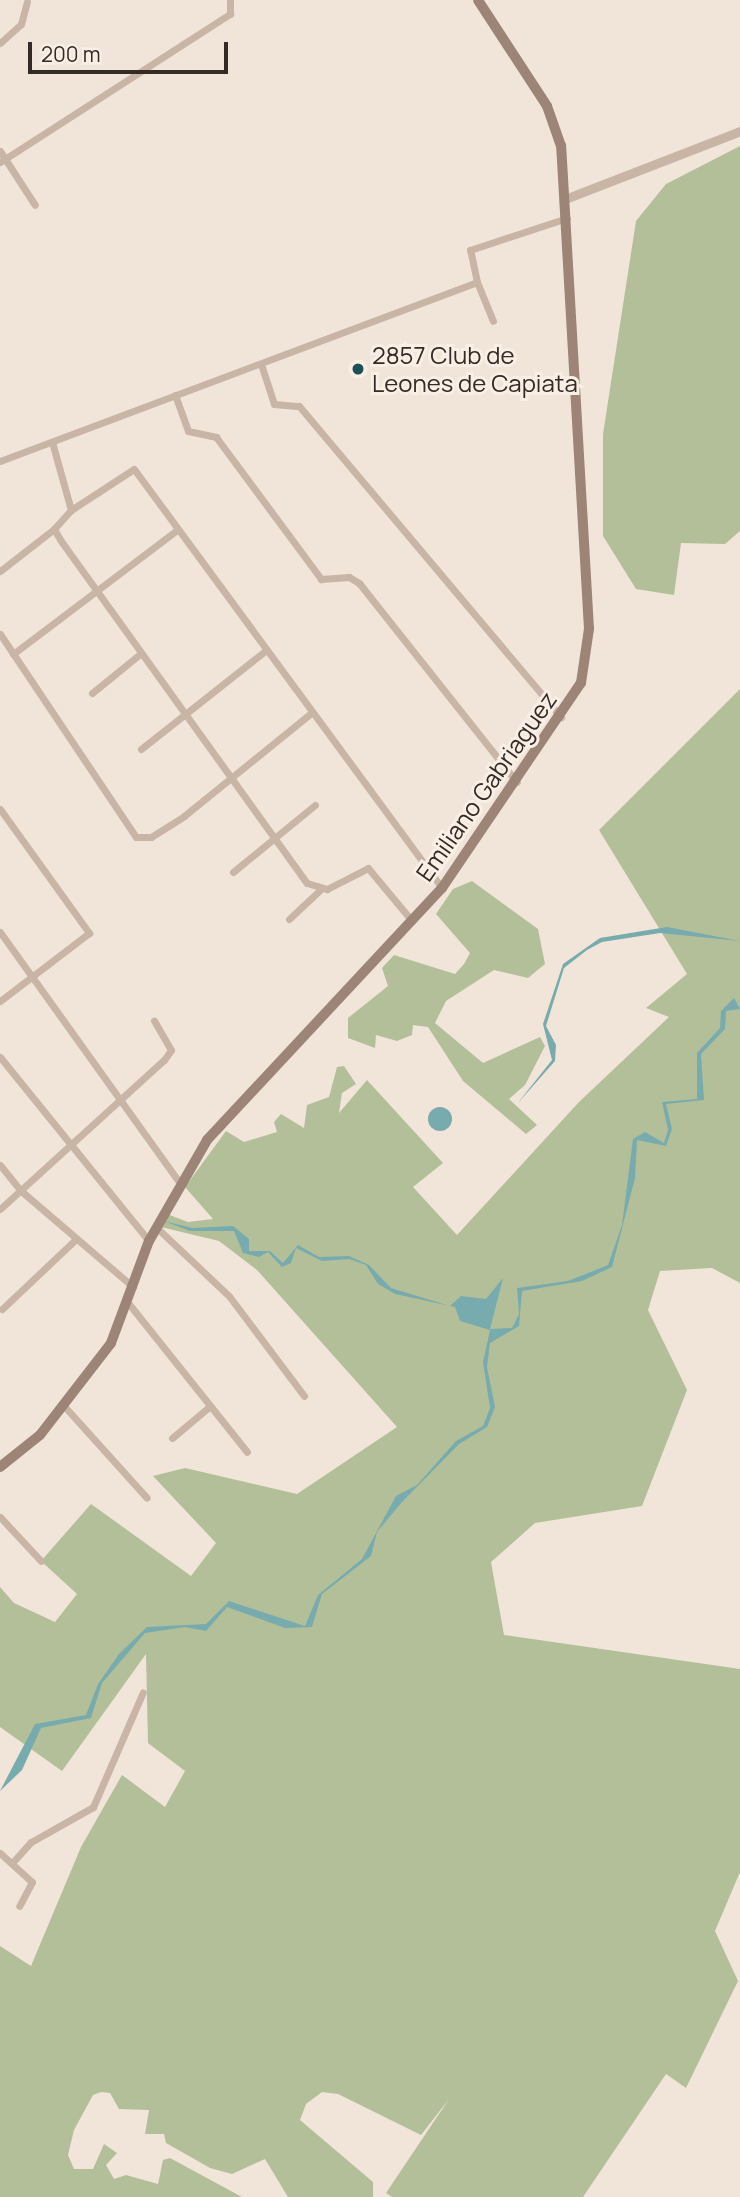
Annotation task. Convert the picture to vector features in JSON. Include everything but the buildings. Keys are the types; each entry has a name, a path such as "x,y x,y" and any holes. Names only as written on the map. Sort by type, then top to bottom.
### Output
{"main road":[{"name":"Emiliano Gabriaguez","path":"2,1462 65,1407 111,1343 129,1304 149,1241 178,1181 234,1108 442,888 561,718 585,671 589,629 567,218 556,125 478,0"}],"street":[{"path":"35,205 1,157 230,14 230,0"},
{"path":"0,43 21,24 27,2"},
{"path":"565,199 740,131"},
{"path":"494,321 477,282 470,250 567,218"},
{"path":"0,461 477,282"},
{"path":"261,364 274,404 299,406 561,718"},
{"path":"175,396 188,431 216,437 321,579 349,577 359,583 518,783"},
{"path":"51,442 71,510"},
{"path":"0,571 54,529 71,510 134,469 310,714 442,888"},
{"path":"54,529 94,590 307,883 320,890"},
{"path":"13,654 94,590 177,530"},
{"path":"0,634 136,837 151,837 184,817 230,775 310,714"},
{"path":"141,750 265,651"},
{"path":"92,693 140,653"},
{"path":"233,872 314,805"},
{"path":"0,809 89,933 30,972 0,1001"},
{"path":"289,919 320,890 368,868 412,921"},
{"path":"0,932 178,1181"},
{"path":"0,1209 122,1104 171,1049 154,1021"},
{"path":"0,1057 70,1147 149,1241"},
{"path":"0,1165 20,1190 134,1288"},
{"path":"156,1227 229,1296 304,1396"},
{"path":"2,1309 75,1240"},
{"path":"129,1304 247,1452"},
{"path":"65,1407 147,1498"},
{"path":"172,1438 209,1407"},
{"path":"0,1517 41,1561"},
{"path":"12,1863 31,1842 93,1807 143,1692"},
{"path":"0,1853 32,1882 19,1906"}],"green space":[{"path":"740,146 740,531 725,544 681,543 674,595 636,589 603,536 603,434 636,221 666,184"},
{"path":"740,689 740,1283 712,1268 660,1271 648,1310 687,1390 642,1506 535,1523 491,1562 504,1635 740,1669 740,1872 715,1931 738,1981 686,2088 666,2074 583,2197 392,2197 386,2193 449,2099 421,2135 338,2094 322,2092 306,2104 300,2120 373,2182 373,2197 288,2197 265,2159 232,2174 210,2168 166,2143 164,2134 145,2134 149,2110 119,2109 110,2093 101,2092 93,2095 74,2130 68,2155 74,2169 93,2169 104,2144 117,2153 106,2165 114,2179 126,2175 158,2184 163,2160 170,2158 242,2197 0,2197 0,1946 31,1966 81,1847 122,1775 165,1807 185,1771 148,1743 146,1654 62,1771 0,1727 0,1587 14,1603 55,1622 77,1594 41,1561 91,1504 191,1576 216,1543 153,1476 185,1468 297,1494 397,1427 257,1270 219,1241 161,1227 167,1214 188,1222 213,1219 185,1187 226,1131 244,1142 277,1132 274,1122 281,1114 304,1128 307,1105 329,1097 337,1067 344,1066 356,1084 342,1093 339,1113 367,1080 443,1163 413,1187 457,1235 579,1102 669,1017 646,1008 687,974 599,830"},
{"path":"472,881 538,929 545,964 528,978 494,970 446,1001 435,1023 483,1063 540,1037 545,1046 525,1085 509,1099 537,1125 526,1134 463,1081 428,1027 413,1025 412,1035 397,1041 376,1035 375,1048 348,1038 348,1018 388,986 382,968 394,955 455,974 464,964 470,953 436,914 453,889"}],"water":[{"path":"667,927 740,941 660,933 602,942 587,950 564,968 546,1026 556,1045 555,1061 517,1104 552,1060 543,1024 563,964 600,938"},
{"path":"734,998 740,1009 726,1011 725,1029 701,1054 704,1100 666,1104 672,1129 666,1146 637,1140 635,1178 612,1267 582,1281 522,1291 519,1326 490,1343 487,1367 495,1407 487,1427 459,1444 402,1502 377,1532 371,1556 322,1594 312,1627 285,1628 227,1607 206,1631 185,1627 145,1633 102,1683 91,1718 41,1728 22,1770 0,1791 35,1724 86,1715 98,1684 119,1654 147,1627 206,1624 229,1601 305,1626 318,1595 362,1559 396,1496 417,1485 456,1441 483,1426 490,1408 483,1362 490,1330 460,1321 455,1307 450,1306 461,1296 486,1299 503,1278 490,1329 512,1328 519,1314 517,1288 568,1281 608,1265 622,1225 633,1139 645,1132 664,1143 668,1130 662,1102 697,1099 697,1053 720,1028 721,1011"},
{"path":"440,1107 449,1110 452,1119 449,1128 440,1131 431,1128 428,1119 431,1110"},
{"path":"164,1221 192,1228 233,1226 249,1239 249,1251 270,1251 283,1263 298,1245 319,1257 349,1256 369,1265 391,1288 449,1306 395,1294 378,1284 366,1265 349,1259 322,1261 296,1248 291,1263 282,1267 268,1252 259,1257 243,1253 234,1231 190,1231"}],"place":[{"name":"2857 Club de Leones de Capiata","path":"358,369"}]}
